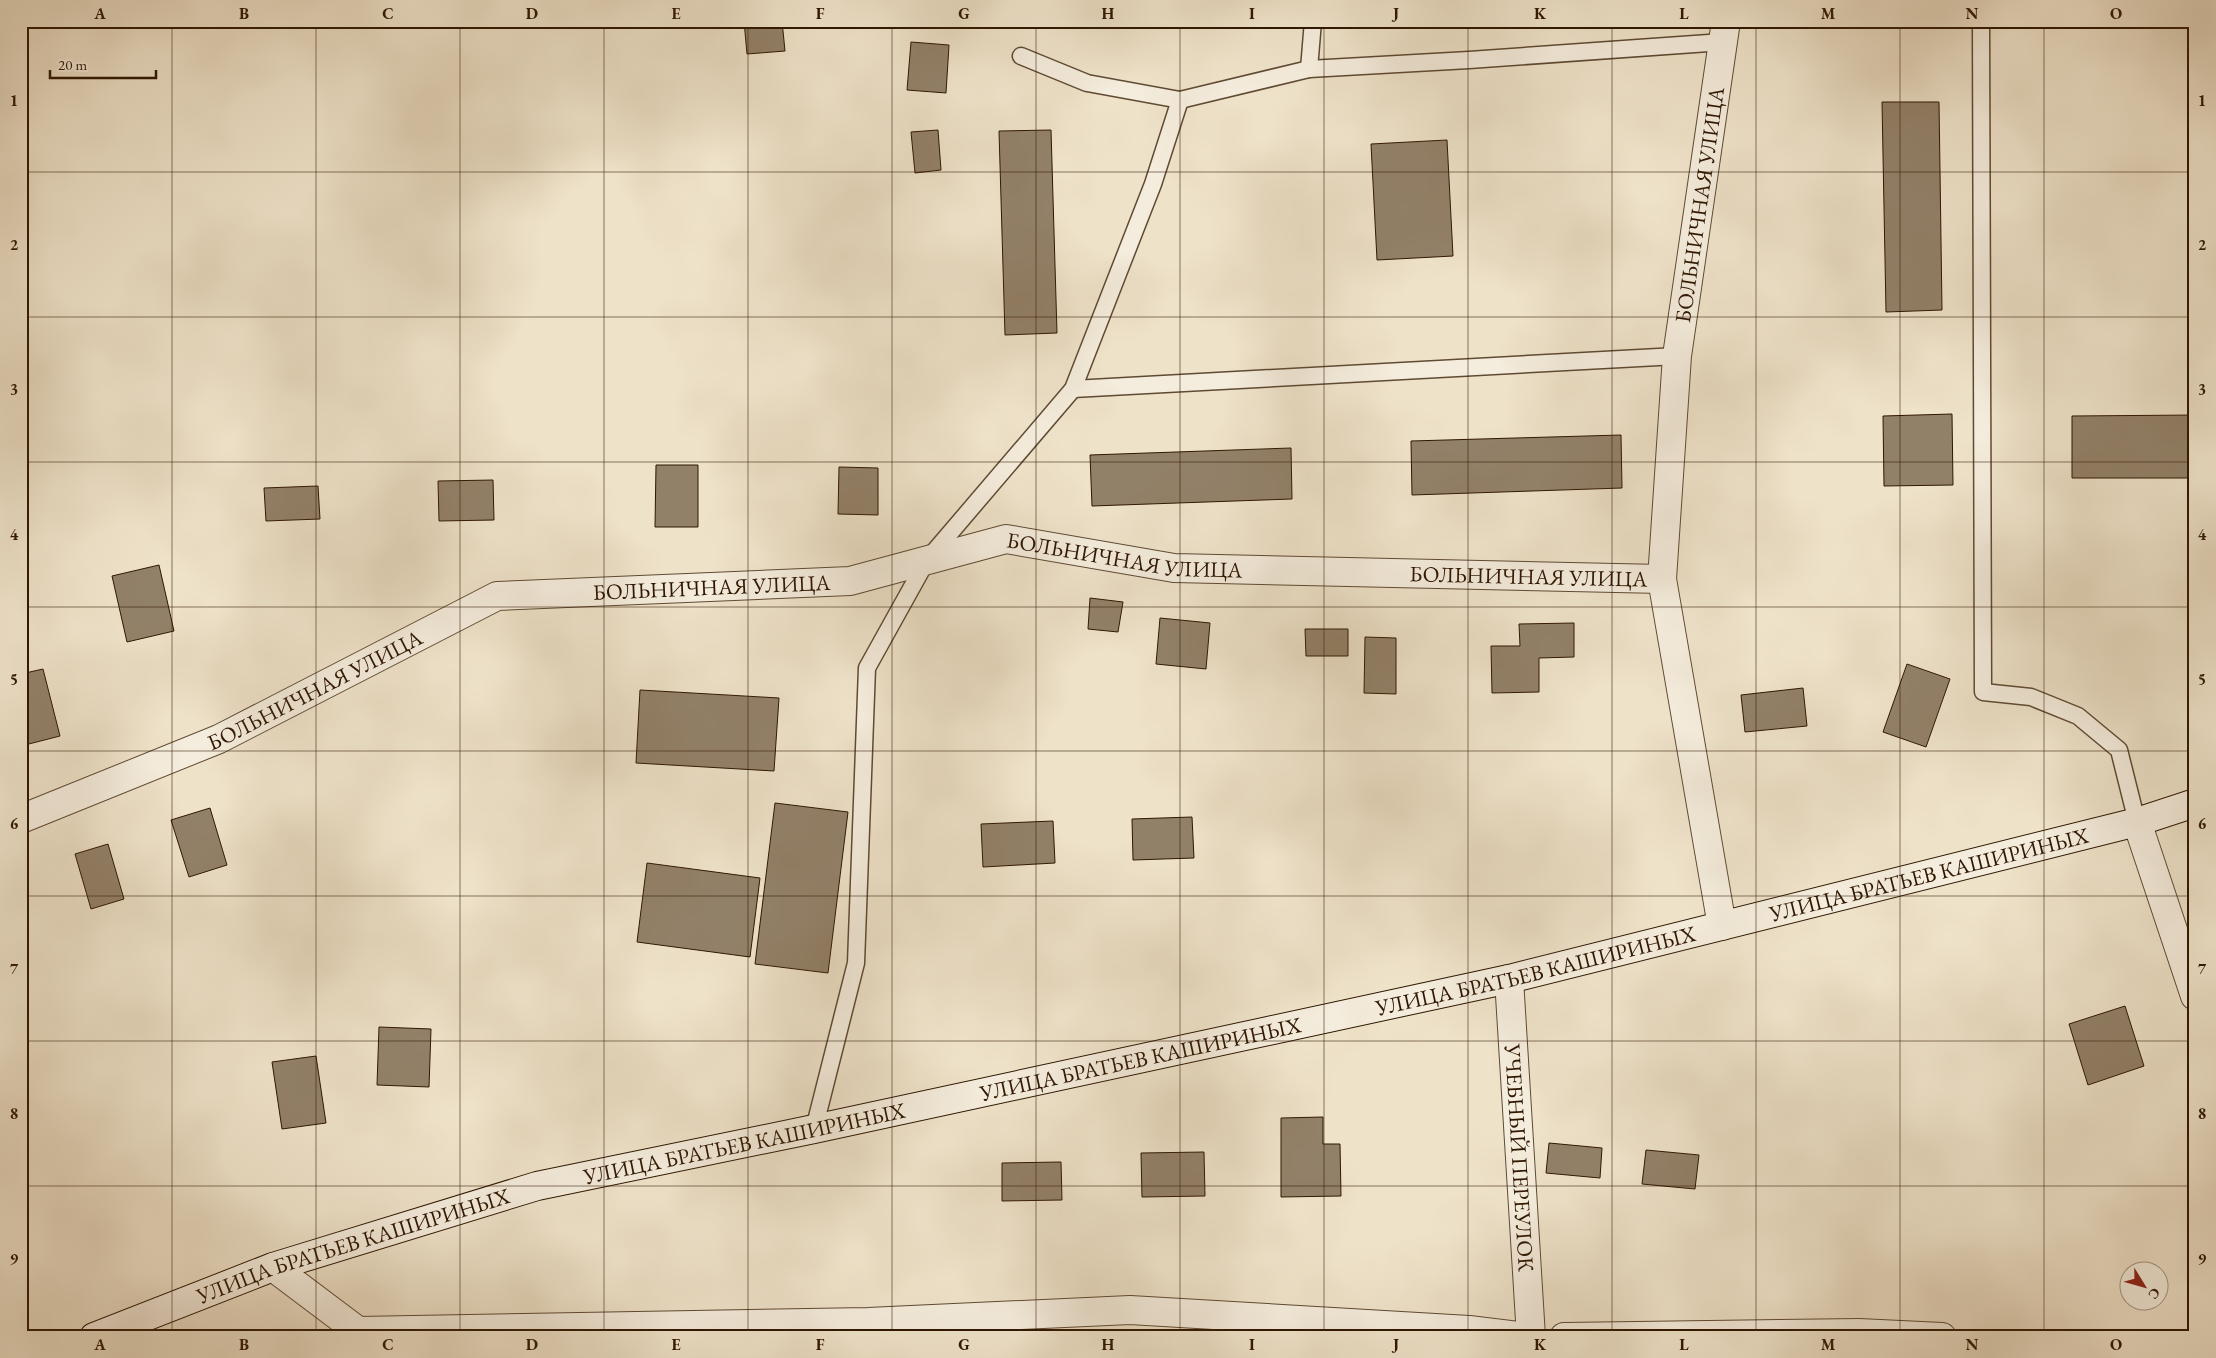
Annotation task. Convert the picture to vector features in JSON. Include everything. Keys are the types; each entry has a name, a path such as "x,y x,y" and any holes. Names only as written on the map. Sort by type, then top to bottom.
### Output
{"street":[{"name":"БОЛЬНИЧНАЯ УЛИЦА","path":"21,819 219,739 497,596 850,581 1006,539 1174,568 1662,579 1677,356 1725,32"},
{"path":"1662,579 1722,926"},
{"name":"УЛИЦА БРАТЬЕВ КАШИРИНЫХ","path":"94,1337 273,1267 537,1186 814,1129 1509,979 2137,822 2195,803"},
{"path":"2137,822 2195,996"},
{"name":"УЧЕБНЫЙ ПЕРЕУЛОК","path":"1509,979 1532,1337"},
{"path":"273,1267 358,1331 868,1322 1130,1310 1469,1330 1528,1337"},
{"path":"1564,1337 1859,1333 1942,1337"}],"lane":[{"path":"1309,68 1314,21"},
{"path":"1981,21 1983,692 2031,697 2078,716 2092,727 2119,750 2137,822"},
{"path":"1021,56 1088,83 1180,100 1309,68 1469,60 1725,32"},
{"path":"814,1129 856,962 867,668 927,560 1072,389 1153,184 1180,100"},
{"path":"1072,389 1677,356"}],"building":[{"path":"744,21 782,21 785,51 747,54"},
{"path":"1884,21 1937,21 1937,22 1884,25"},
{"path":"911,42 949,45 946,93 907,90"},
{"path":"1882,102 1939,102 1942,310 1886,312"},
{"path":"938,130 941,170 915,173 911,132"},
{"path":"1051,130 1057,333 1005,335 999,131"},
{"path":"1447,140 1453,256 1377,260 1371,144"},
{"path":"1952,414 1953,485 1884,486 1883,416"},
{"path":"2195,415 2195,478 2072,478 2072,416"},
{"path":"1621,435 1622,488 1412,495 1411,441"},
{"path":"1291,448 1292,499 1092,506 1090,455"},
{"path":"656,465 698,465 698,527 655,527"},
{"path":"839,467 878,468 878,515 838,514"},
{"path":"493,480 494,520 439,521 438,481"},
{"path":"318,486 320,519 266,521 264,488"},
{"path":"159,565 174,631 127,642 112,576"},
{"path":"1090,598 1123,602 1118,632 1088,629"},
{"path":"1160,618 1210,623 1206,669 1156,664"},
{"path":"1574,623 1574,657 1539,658 1539,692 1492,693 1491,646 1520,646 1519,624"},
{"path":"1305,629 1348,629 1348,656 1306,656"},
{"path":"1365,637 1396,638 1396,694 1364,693"},
{"path":"1907,664 1950,679 1926,747 1883,732"},
{"path":"43,669 60,736 21,746 21,674"},
{"path":"1803,688 1807,726 1745,732 1741,695"},
{"path":"640,690 779,698 774,771 636,763"},
{"path":"775,803 848,812 828,973 755,964"},
{"path":"210,808 227,865 189,877 171,820"},
{"path":"1192,817 1194,858 1133,860 1132,819"},
{"path":"1053,821 1055,863 983,867 981,824"},
{"path":"108,844 124,899 91,909 75,854"},
{"path":"647,863 760,878 750,957 637,942"},
{"path":"2125,1006 2144,1066 2088,1085 2069,1024"},
{"path":"379,1027 431,1029 429,1087 377,1085"},
{"path":"316,1056 326,1123 282,1129 272,1062"},
{"path":"1323,1117 1323,1144 1340,1144 1341,1196 1281,1197 1281,1118"},
{"path":"1549,1143 1602,1148 1600,1178 1546,1173"},
{"path":"1646,1150 1699,1155 1695,1189 1642,1184"},
{"path":"1204,1152 1205,1196 1142,1197 1141,1153"},
{"path":"21,1156 27,1187 21,1188"},
{"path":"1061,1162 1062,1200 1002,1201 1002,1163"}]}
